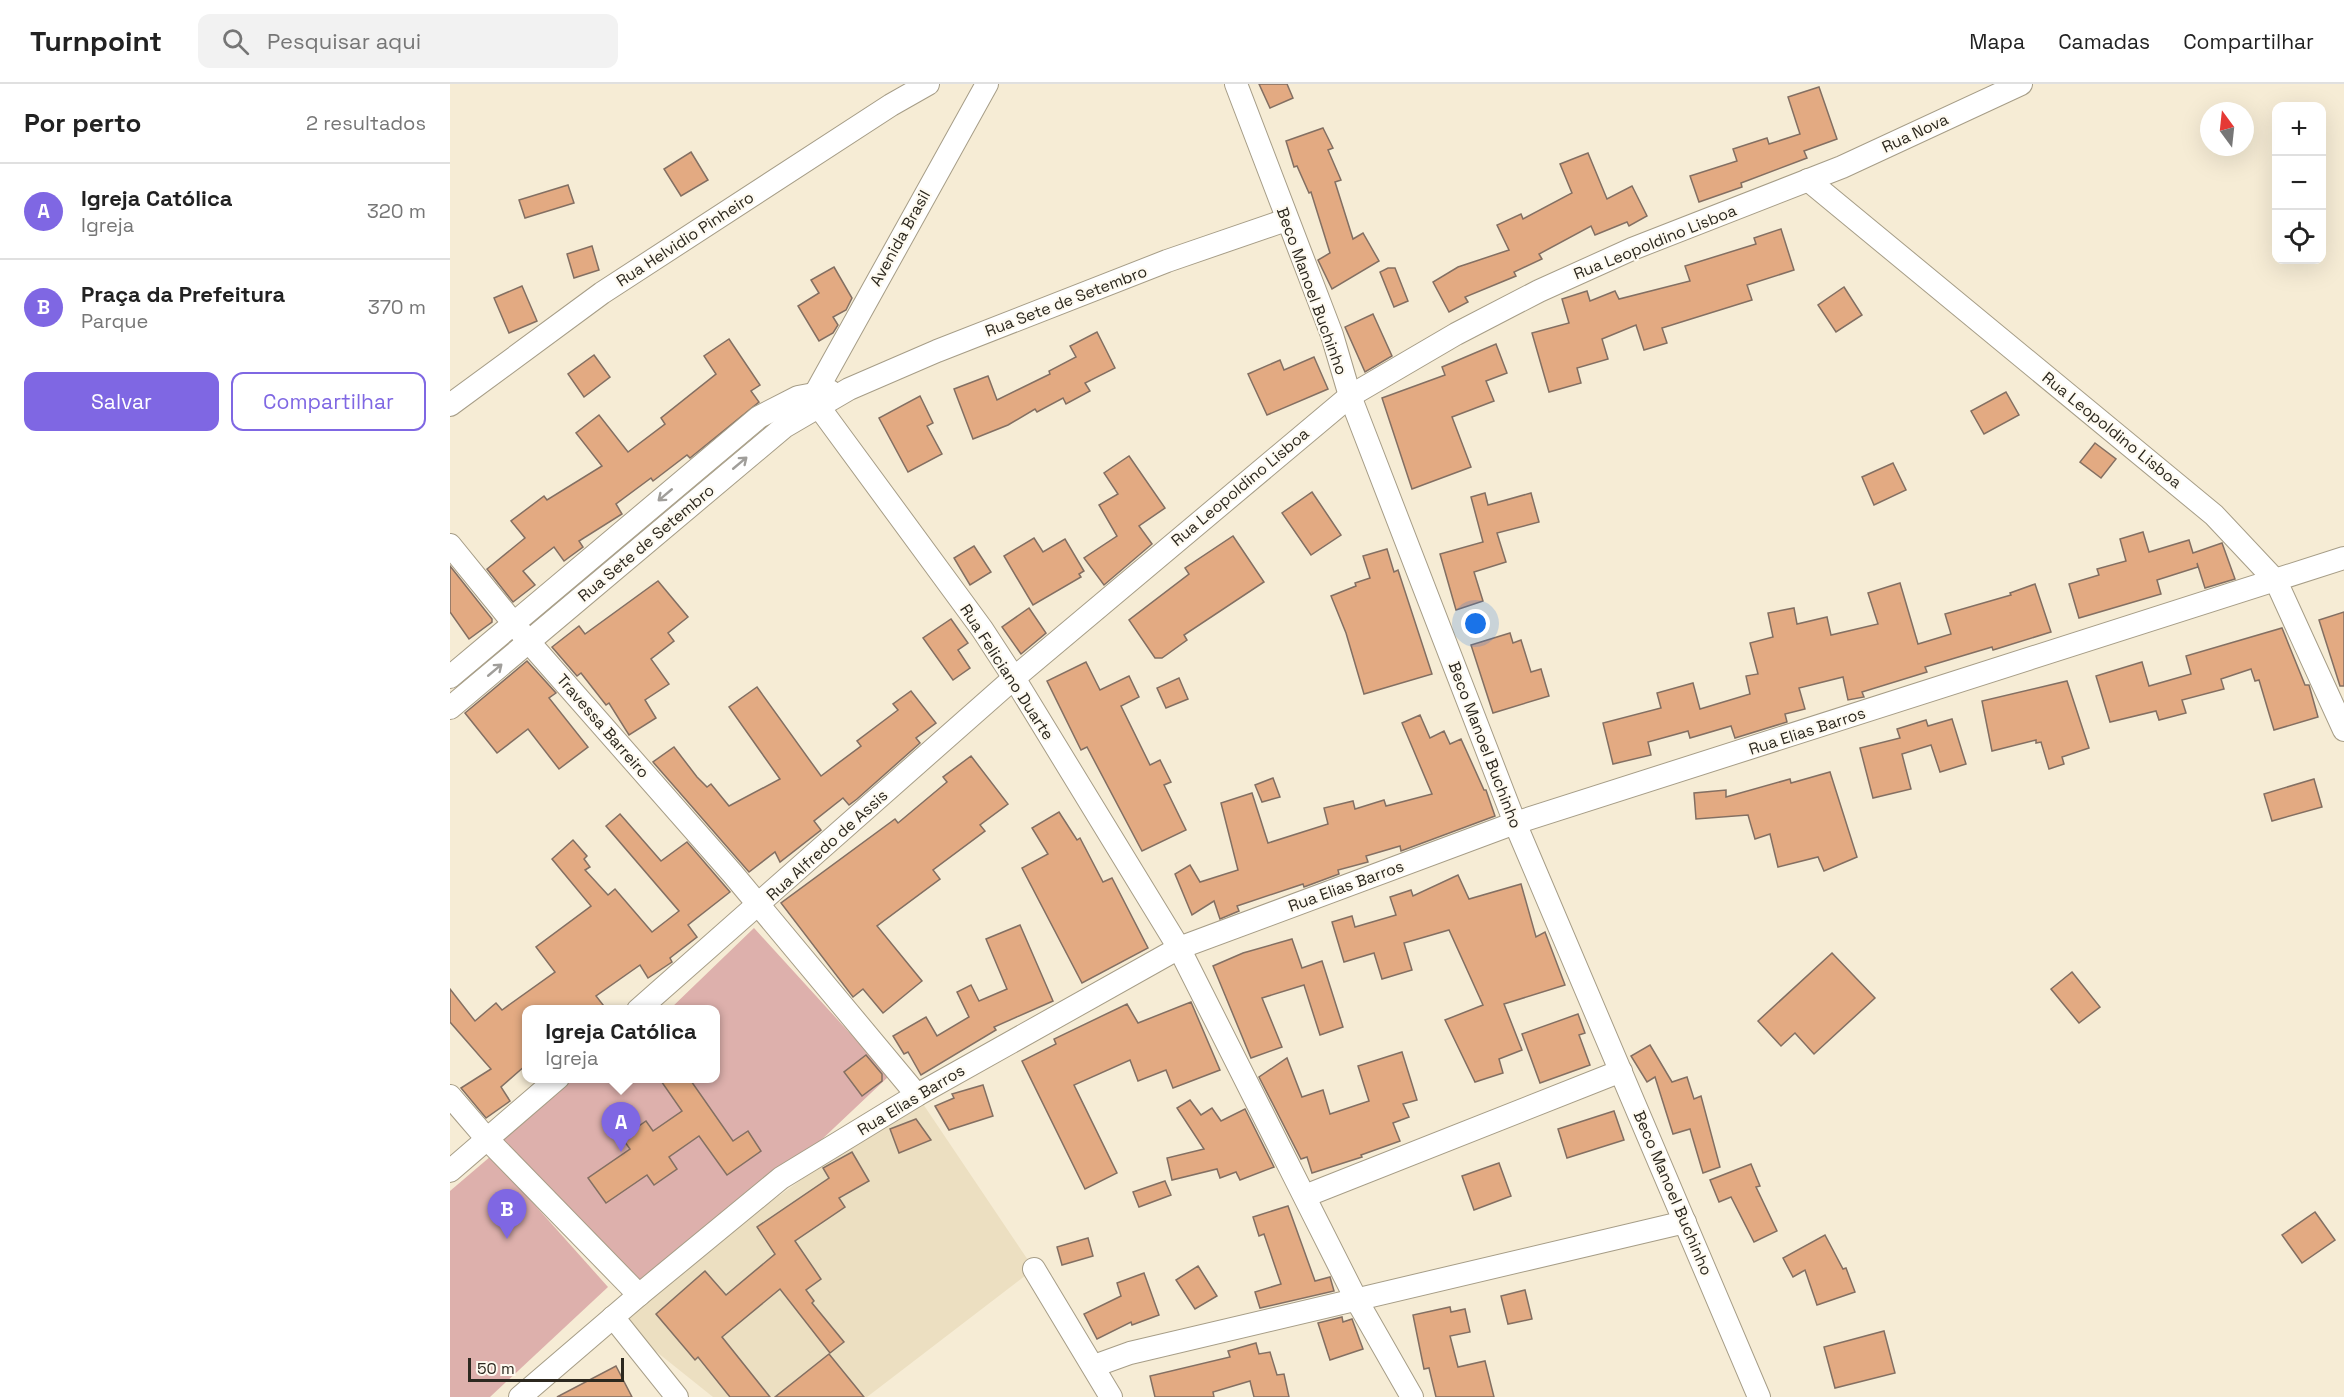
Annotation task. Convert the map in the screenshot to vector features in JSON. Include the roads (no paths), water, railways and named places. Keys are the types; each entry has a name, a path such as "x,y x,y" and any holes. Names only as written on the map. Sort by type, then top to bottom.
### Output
{"street":[{"name":"Rua Helvidio Pinheiro","path":"450,405 602,293 891,105 928,84"},
{"name":"Avenida Brasil","path":"817,400 987,84"},
{"name":"Beco Manoel Buchinho","path":"1236,84 1286,220 1332,335 1350,396 1515,823 1760,1397"},
{"name":"Rua Nova","path":"1808,180 2021,84"},
{"name":"Rua Leopoldino Lisboa","path":"1014,678 1350,396 1456,334 1539,291 1632,249 1808,180 2214,515 2276,581 2344,730"},
{"name":"Rua Sete de Setembro","path":"450,677 759,417 783,402 817,400 849,389 938,351 1167,261 1286,220"},
{"name":"Rua Sete de Setembro","path":"450,708 817,400"},
{"name":"Rua Feliciano Duarte","path":"817,400 982,629 1179,948"},
{"name":"Travessa Barreiro","path":"450,545 528,641 759,905 916,1095"},
{"name":"Rua Elias Barros","path":"520,1397 781,1178 916,1095 1179,948 1515,823 2344,558"},
{"name":"Rua Alfredo de Assis","path":"644,1005 1014,678"},
{"path":"1179,948 1356,1299 1412,1397"},
{"path":"1305,1196 1621,1071"},
{"path":"450,1171 552,1083"},
{"path":"450,1096 488,1139 639,1295"},
{"path":"1094,1366 1130,1353 1685,1222"},
{"path":"1034,1269 1111,1397"},
{"path":"613,1317 677,1397"}],"place":[{"name":"Igreja Católica","path":"621,1152"},
{"name":"Praça da Prefeitura","path":"507,1239"}]}
